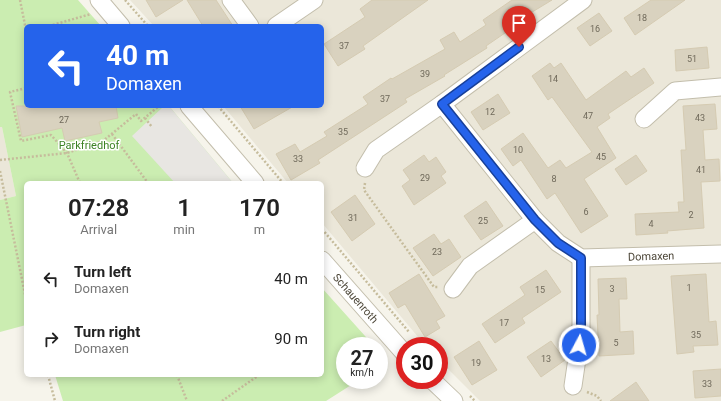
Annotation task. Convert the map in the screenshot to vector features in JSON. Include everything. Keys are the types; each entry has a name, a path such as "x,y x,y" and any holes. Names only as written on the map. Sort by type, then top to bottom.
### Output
{"street":[{"path":"231,0 249,24"},
{"path":"279,24 314,0"},
{"path":"365,168 376,150 442,104 583,0"},
{"path":"103,5 119,24"},
{"path":"644,119 675,91 721,86"},
{"path":"442,104 535,220 558,243 581,258 581,331 573,386"},
{"path":"191,108 253,181"},
{"path":"453,289 470,266 535,220"},
{"name":"Domaxen","path":"581,258 721,254"},
{"name":"Schauenroth","path":"324,262 396,344"},
{"path":"441,389 454,401"}],"path":[{"path":"20,0 25,24"},
{"path":"125,0 146,24"},
{"path":"54,24 103,5"},
{"path":"24,88 10,92 21,141 52,135 67,153 79,181"},
{"path":"0,160 67,153 103,141 136,114 141,121 157,108"},
{"path":"220,108 281,181"},
{"path":"145,118 152,126"},
{"path":"112,134 147,181"},
{"path":"365,168 364,190 434,287 453,289"},
{"path":"0,171 24,288"},
{"path":"324,231 411,334"},
{"path":"49,377 55,401"},
{"path":"177,377 188,401"},
{"path":"222,401 256,377"}],"shaded area":[{"path":"130,0 721,0 721,401 480,401 448,369 448,337 418,337 324,225 324,181 286,181 225,108 324,108 324,24 152,24"},
{"path":"162,108 171,108 231,181 173,181 132,136"},
{"path":"0,127 2,127 16,196 0,200"}],"green space":[{"name":"Parkfriedhof","path":"0,0 78,0 99,24 24,24 24,108 171,108 231,181 24,181 24,326 0,332 0,200 16,196 2,127 0,127"},
{"path":"324,290 366,337 336,337 336,389 345,389 326,401 63,401 56,377 324,377"}],"building":[{"path":"146,0 183,0 156,17"},
{"path":"187,0 216,0 232,24 202,24"},
{"path":"372,0 428,0 363,46 365,49 338,66 324,44 365,17 360,9"},
{"path":"512,0 552,0 519,20 521,22 486,46 487,48 444,75 445,76 405,99 407,102 318,160 320,163 291,180 276,154 295,144 300,152 327,136 324,132 368,104 363,97 391,78 392,79 445,49 440,40 454,32 460,42 486,25 483,20"},
{"path":"651,0 685,0 635,35 624,18"},
{"path":"599,13 612,31 590,46 577,28"},
{"path":"707,47 709,68 676,71 675,50"},
{"path":"550,63 554,68 561,63 586,100 626,71 631,77 644,68 654,83 608,114 610,118 597,127 616,158 584,179 608,216 581,233 555,193 547,199 521,160 513,166 501,149 523,133 548,168 560,160 566,168 592,152 552,97 548,100 532,76"},
{"path":"498,94 510,113 483,130 471,112"},
{"path":"715,104 717,129 703,130 705,160 719,159 720,181 701,182 704,228 667,231 668,233 636,235 635,214 679,212 678,202 684,202 681,150 686,150 683,106"},
{"path":"16,106 24,106 24,108 116,108 118,118 99,122 102,133 65,141 62,128 22,137"},
{"path":"241,108 291,108 254,129"},
{"path":"424,155 429,162 436,157 446,172 441,176 446,183 414,205 402,186 410,180 403,170"},
{"path":"636,155 647,171 626,185 615,169"},
{"path":"355,195 375,224 352,241 331,212"},
{"path":"486,201 503,226 481,240 464,216"},
{"path":"434,234 441,244 449,239 461,257 433,276 413,248"},
{"path":"546,270 561,292 522,318 525,323 495,343 482,324 525,295 520,287"},
{"path":"419,274 445,316 436,321 440,328 425,337 405,304 398,308 389,293"},
{"path":"706,274 709,322 716,321 718,345 693,346 694,352 677,354 671,276"},
{"path":"626,278 627,299 619,299 620,332 633,331 634,354 599,356 597,315 599,315 598,279"},
{"path":"479,341 497,370 472,385 454,357"},
{"path":"551,341 565,360 541,377 527,357"},
{"path":"721,369 721,396 695,398 693,371"},
{"path":"636,382 649,401 610,401"}],"route":[{"path":"519,47 442,104 535,220 558,243 581,258 581,331 579,345"}]}
